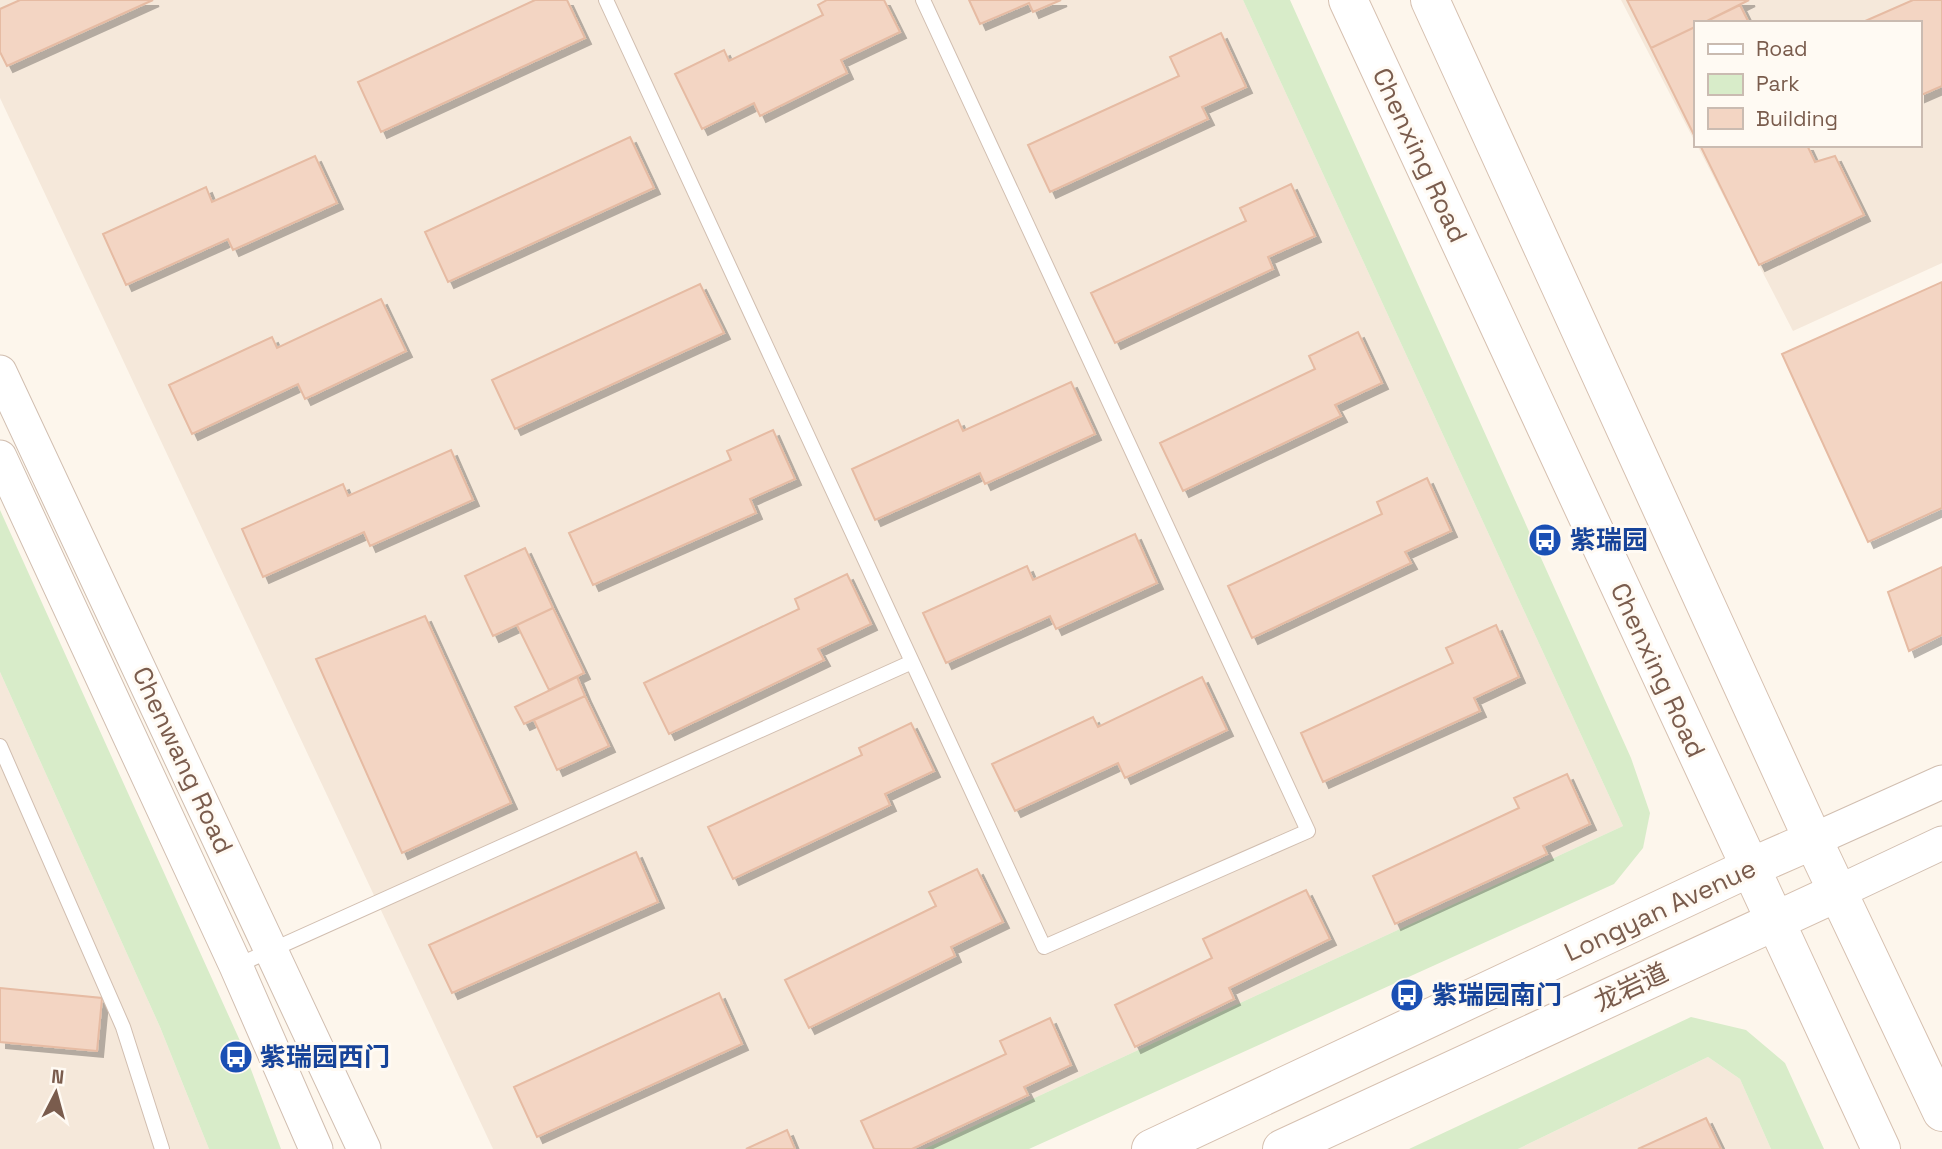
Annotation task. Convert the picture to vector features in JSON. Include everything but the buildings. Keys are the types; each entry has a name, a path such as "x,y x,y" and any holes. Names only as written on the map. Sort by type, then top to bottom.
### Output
{"main road":[{"name":"Chenxing Road","path":"1348,0 1881,1149"},
{"path":"1430,0 1813,840 1942,1112"},
{"name":"Longyan Avenue","path":"1151,1149 1813,840"},
{"name":"龙岩道","path":"1282,1149 1838,892"}],"street":[{"name":"Chenwang Road","path":"0,372 364,1149"},
{"name":"Chenwang Road","path":"0,457 236,966 316,1149"},
{"name":"Longyan Avenue","path":"1813,840 1942,782"},
{"name":"龙岩道","path":"1838,892 1942,843"}],"lane":[{"path":"606,0 1044,947 1308,831 923,0"},
{"path":"236,966 912,662"},
{"path":"0,746 123,1027 162,1149"}],"shaded area":[{"name":"紫瑞园","path":"0,0 1243,0 1623,826 924,1149 493,1149 0,98"},
{"path":"1621,0 1942,0 1942,263 1793,331 1698,147 1921,147 1921,21 1694,21 1694,140"},
{"path":"0,672 160,1027 209,1149 0,1149"},
{"path":"1708,1057 1740,1079 1771,1149 1518,1149"}],"green space":[{"path":"1243,0 1290,0 1631,758 1650,813 1643,848 1614,884 1029,1149 924,1149 1623,826"},
{"path":"0,510 241,1043 281,1149 209,1149 160,1027 0,672"},
{"path":"1691,1017 1746,1030 1785,1063 1824,1149 1771,1149 1740,1079 1708,1057 1518,1149 1409,1149"}],"place":[{"name":"紫瑞园","path":"1545,540"},
{"name":"紫瑞园南门","path":"1407,995"},
{"name":"紫瑞园西门","path":"236,1057"}]}
